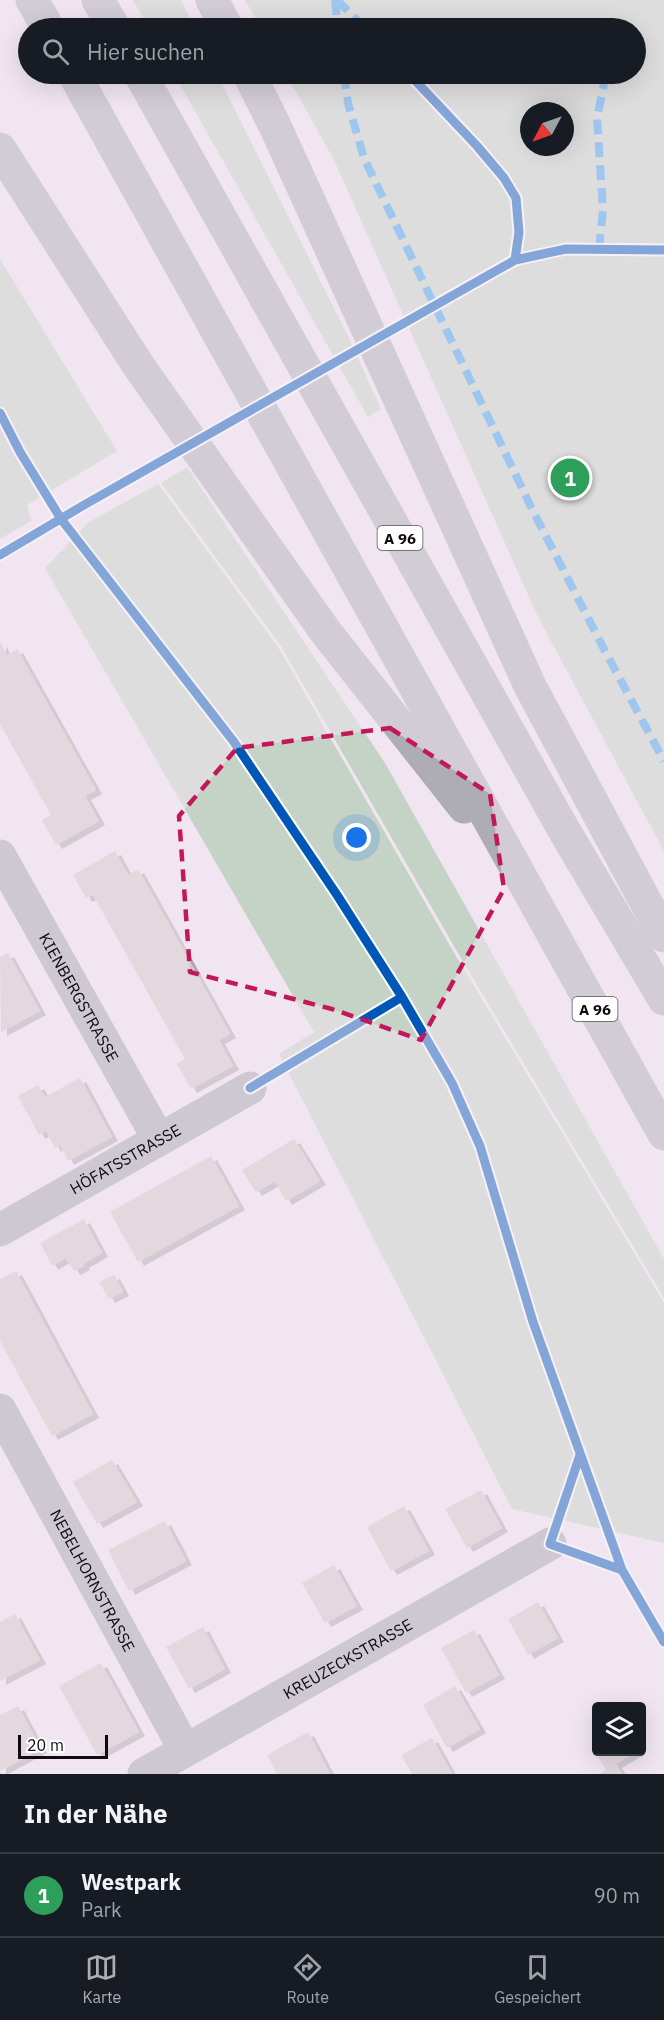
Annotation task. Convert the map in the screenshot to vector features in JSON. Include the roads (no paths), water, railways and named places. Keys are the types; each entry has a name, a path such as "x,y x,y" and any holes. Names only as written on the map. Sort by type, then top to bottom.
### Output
{"highway":[{"path":"32,0 42,18"},
{"path":"99,0 109,18"},
{"path":"212,0 222,18"},
{"name":"A 96","path":"80,84 664,1134"},
{"name":"A 96","path":"146,84 565,832 664,999"},
{"path":"254,84 276,126 530,686 664,936"},
{"path":"0,149 138,365 325,632 525,884"}],"street":[{"name":"KIENBERGSTRASSE","path":"0,856 158,1138"},
{"name":"HÖFATSSTRASSE","path":"0,1230 158,1138 250,1088"},
{"name":"NEBELHORNSTRASSE","path":"0,1410 185,1750"},
{"name":"KREUZECKSTRASSE","path":"144,1774 550,1544"}],"place":[{"name":"Westpark","path":"570,478"}]}
